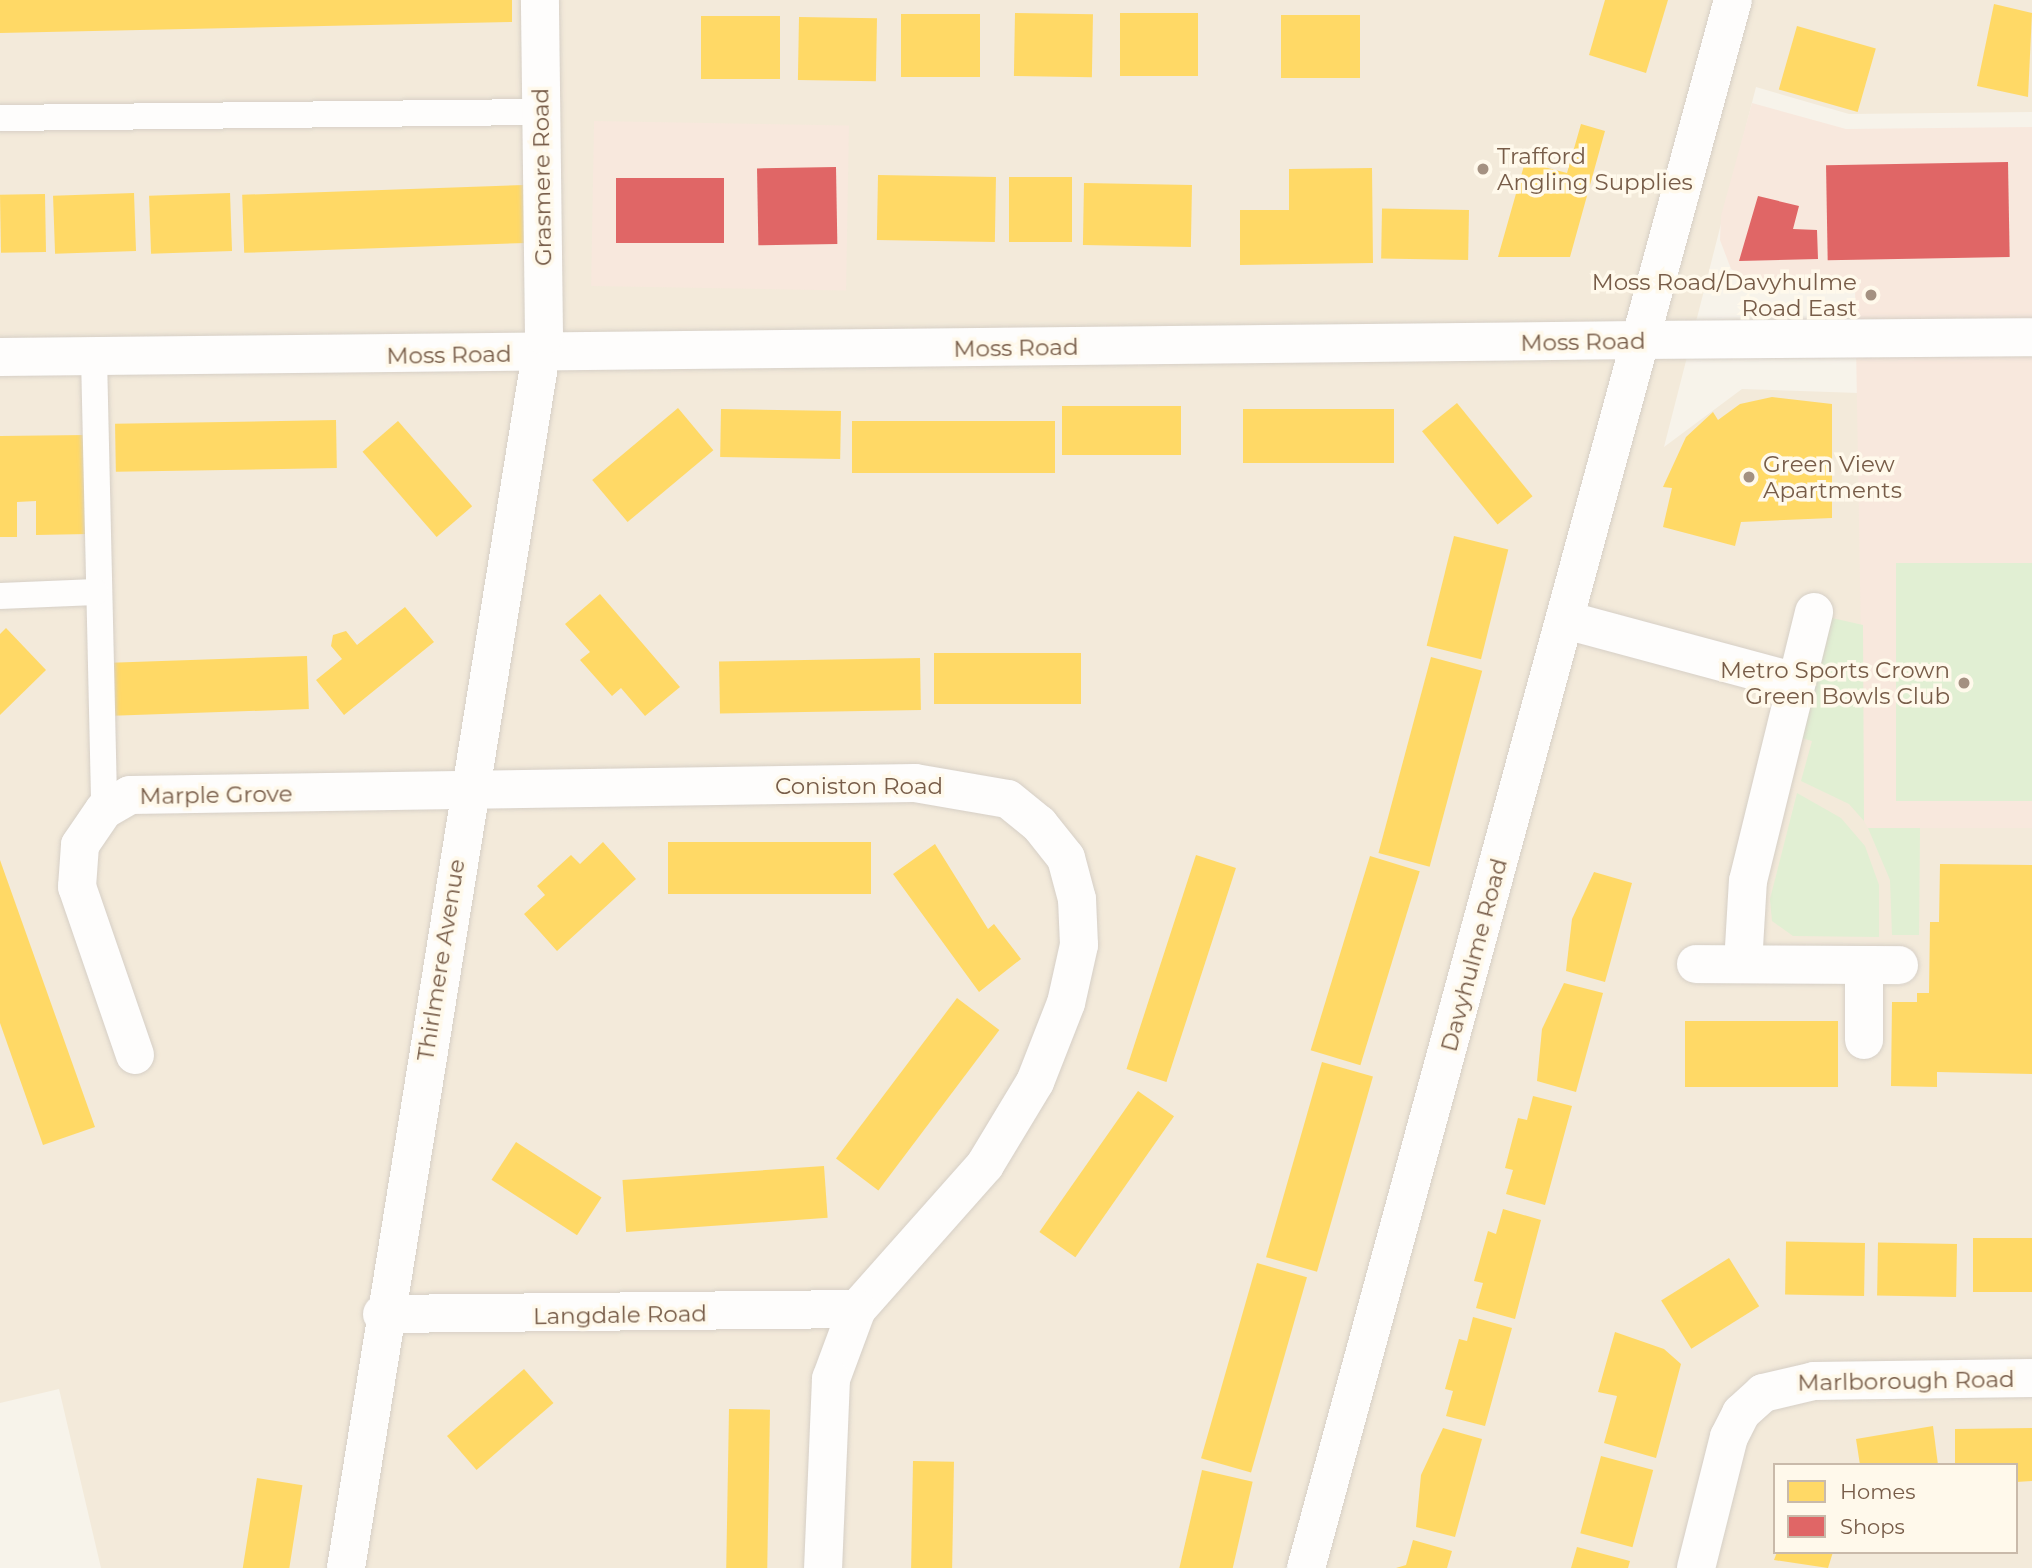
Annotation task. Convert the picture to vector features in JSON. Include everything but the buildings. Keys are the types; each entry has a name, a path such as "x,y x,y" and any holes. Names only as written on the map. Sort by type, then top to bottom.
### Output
{"street":[{"name":"Grasmere Road","path":"540,0 540,353"},
{"name":"Davyhulme Road","path":"1306,1568 1566,620 1732,0"},
{"name":"Moss Road","path":"0,357 2032,337"},
{"name":"Thirlmere Avenue","path":"346,1568 382,1314 540,353"},
{"path":"1743,964 1746,892 1814,612"},
{"path":"1566,620 1795,682"},
{"name":"Coniston Road","path":"469,794 915,783 967,788 1008,799 1039,824 1066,858 1077,899 1079,945 1066,1003 1035,1082 985,1165 857,1309 831,1379 823,1568"},
{"name":"Marple Grove","path":"104,810 130,796 469,794"},
{"path":"104,810 80,845 77,887 135,1055"},
{"path":"1696,964 1882,965 1864,1040"},
{"name":"Langdale Road","path":"382,1314 857,1309"},
{"name":"Marlborough Road","path":"1696,1568 1729,1437 1741,1413 1763,1393 1814,1381 2032,1378"}],"lane":[{"path":"0,118 541,112"},
{"path":"94,357 95,592 104,810"},
{"path":"0,596 95,592"}],"shaded area":[{"path":"0,0 2032,0 2032,112 1849,114 1756,87 1664,447 1742,389 1859,393 1869,828 2032,828 2032,1568 101,1568 59,1389 0,1403"},
{"path":"1752,103 1846,129 2032,127 2032,828 1868,828 1864,821 1855,285 1759,285 1731,269 1720,240 1721,216"},
{"path":"594,121 849,125 846,290 591,286"}],"green space":[{"name":"Metro Sports Crown Green Bowls Club","path":"1896,563 2032,563 2032,801 1896,801"},
{"path":"1832,618 1863,625 1864,821 1849,804 1801,781 1812,741 1801,738"},
{"path":"1797,793 1841,818 1865,846 1879,885 1879,937 1793,936 1772,921 1770,899"},
{"path":"1868,828 1920,828 1919,935 1892,935 1890,880"}],"place":[{"name":"Trafford Angling Supplies","path":"1483,169"},
{"name":"Moss Road/Davyhulme Road East","path":"1871,295"},
{"name":"Green View Apartments","path":"1749,477"},
{"name":"Metro Sports Crown Green Bowls Club","path":"1964,683"}]}
